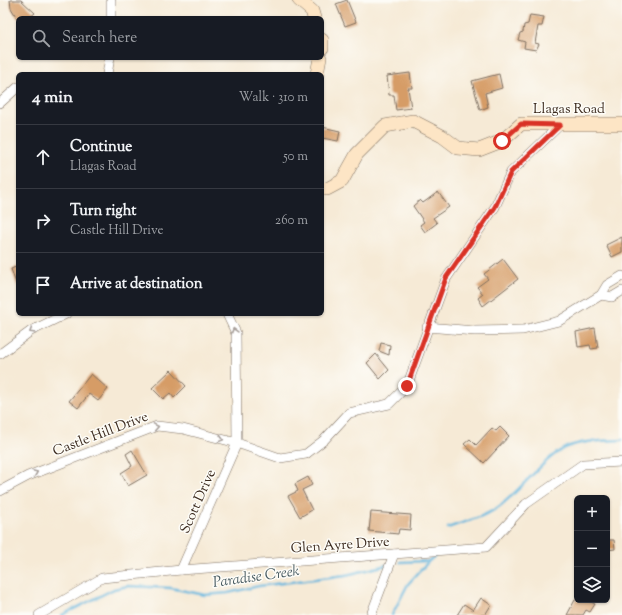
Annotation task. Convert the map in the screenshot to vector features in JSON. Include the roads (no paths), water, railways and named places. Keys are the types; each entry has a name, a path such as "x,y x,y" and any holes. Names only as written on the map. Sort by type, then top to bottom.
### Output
{"street":[{"path":"111,16 112,0"},
{"path":"299,0 312,11 313,16"},
{"path":"107,72 110,60"},
{"path":"317,72 320,60"},
{"path":"0,103 16,89"},
{"name":"Llagas Road","path":"324,188 327,189 342,181 357,154 385,126 414,121 442,136 458,148 480,150 502,141 521,124 622,124"},
{"name":"Castle Hill Drive","path":"0,491 28,476 157,426 183,429 237,443 280,458 306,454 324,440 349,413 389,404 407,386 427,327 446,278 495,207 511,172 560,125"},
{"path":"427,327 475,332 523,330 559,321 601,295 607,285 622,276"},
{"path":"601,295 612,297 622,292"},
{"path":"0,354 31,331 62,316"},
{"path":"228,316 236,332 237,443"},
{"name":"Scott Drive","path":"181,570 237,443"},
{"name":"Glen Ayre Drive","path":"39,615 102,578 181,570 486,547 526,504 583,464 622,462"},
{"path":"370,615 394,554"}],"waterway":[{"name":"Paradise Creek","path":"448,528 482,516 501,505 549,459 565,448 585,442 622,440"},
{"name":"Paradise Creek","path":"400,562 429,561 437,554"},
{"path":"392,615 408,584 429,561"},
{"name":"Paradise Creek","path":"62,615 114,589 128,586 171,588 205,595 228,593 259,586 346,575 387,565"}]}
